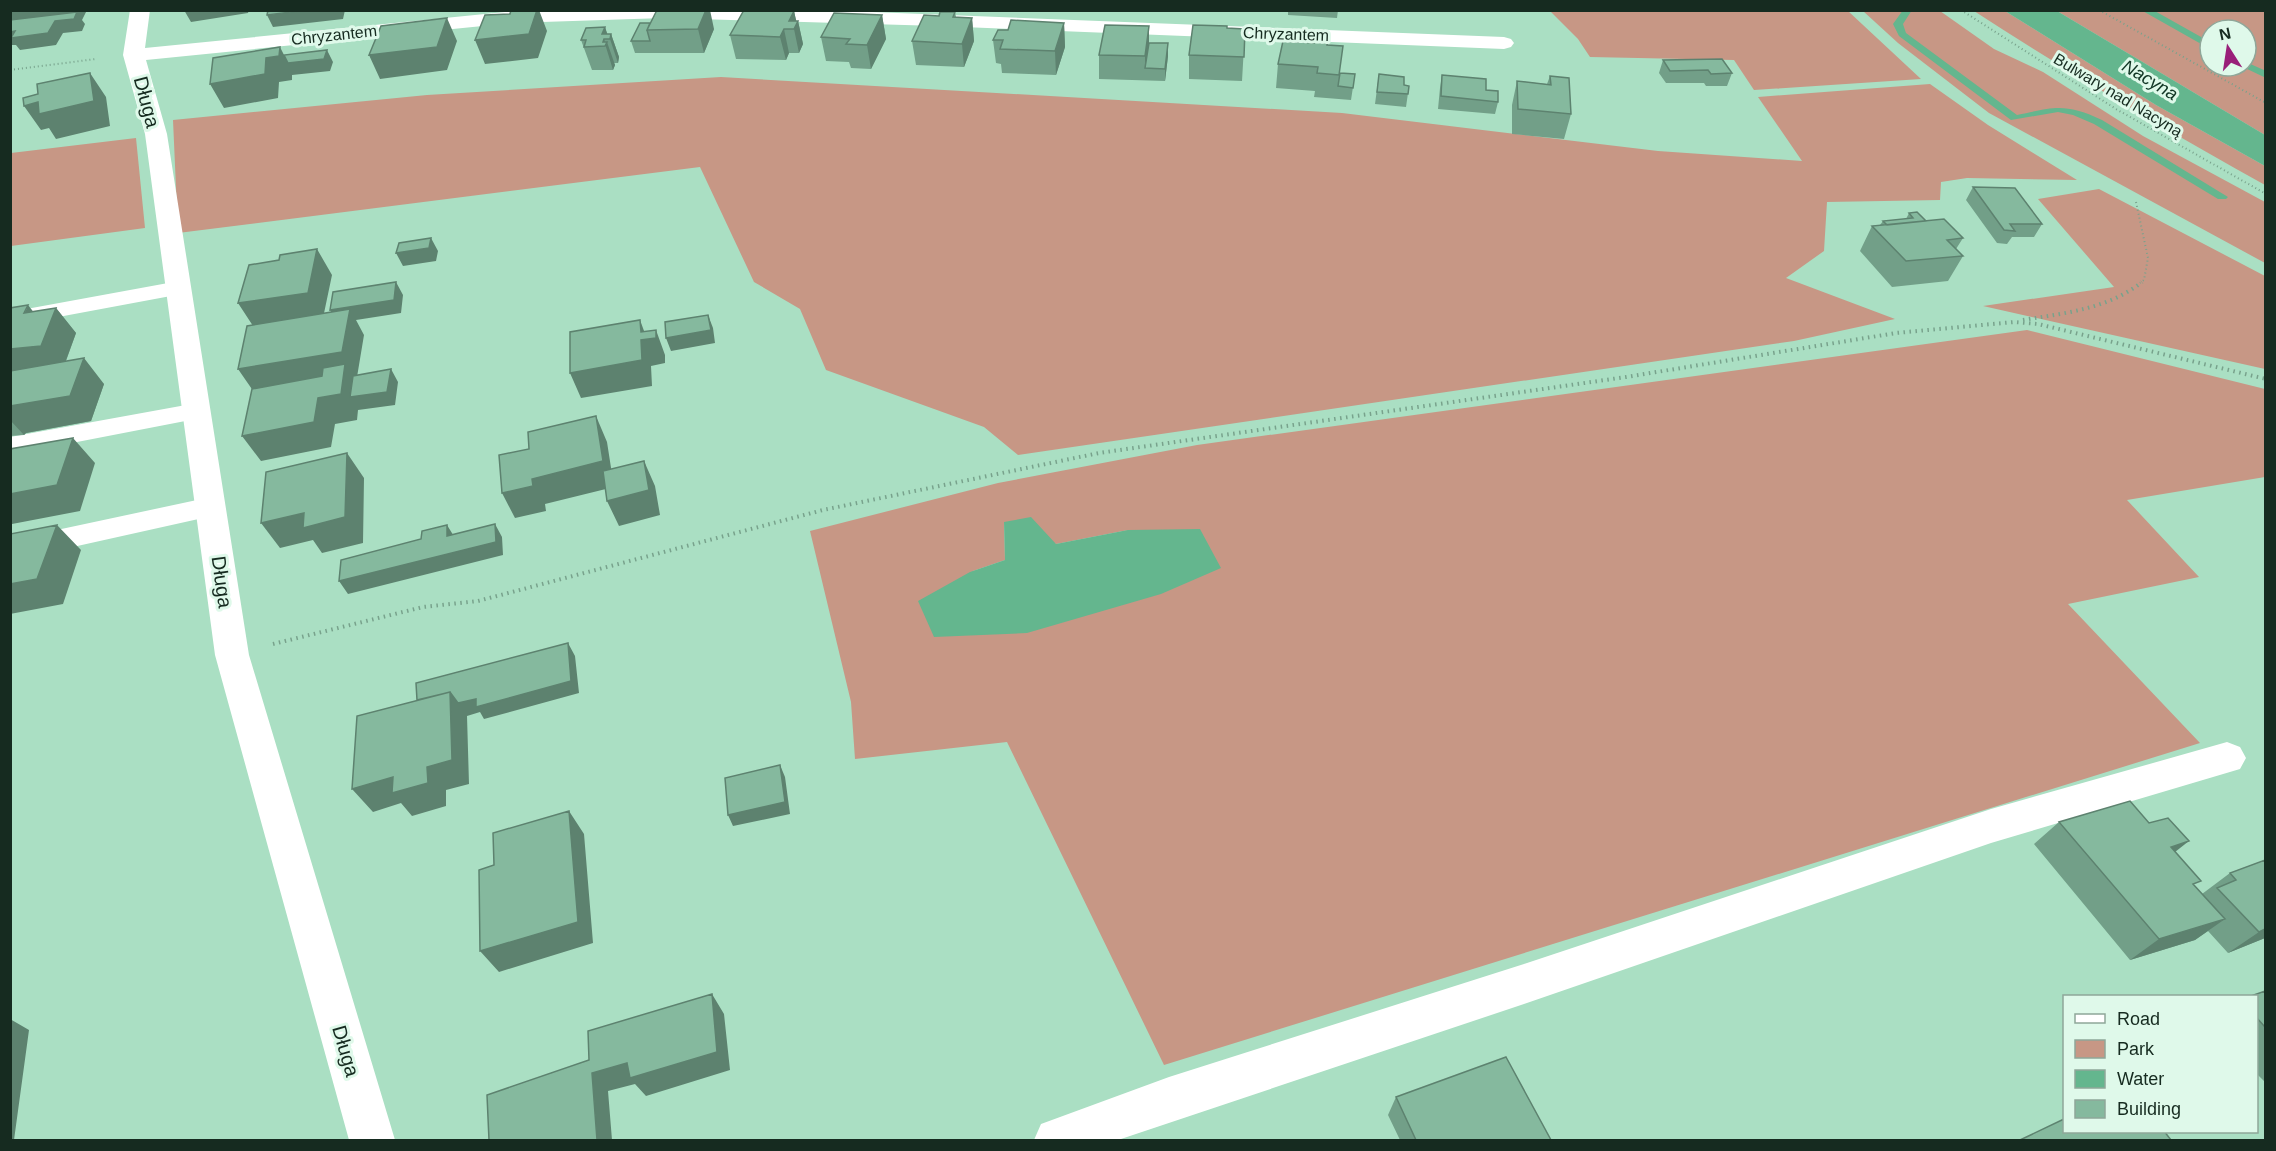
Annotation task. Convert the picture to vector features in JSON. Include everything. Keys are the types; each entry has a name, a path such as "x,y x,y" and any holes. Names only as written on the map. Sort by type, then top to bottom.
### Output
{"street":[{"name":"Długa","path":"140,10 134,55 156,134 232,655 372,1140"},
{"name":"Chryzantem","path":"134,55 512,17 664,12 941,15 1504,43"},
{"path":"1057,1140 1169,1099 1524,984 1990,826 2227,758"}],"lane":[{"path":"10,319 179,288"},
{"path":"10,446 197,411"},
{"path":"10,551 211,507"}],"path":[{"name":"Bulwary nad Nacyną","path":"1960,10 2116,109 2265,194"},
{"path":"2099,10 2265,104"},
{"path":"10,70 134,55"},
{"path":"232,655 423,607 478,602 823,510 1053,462 1173,441 1626,377 1896,333 2014,322 2108,302 2124,295 2144,280 2148,258 2136,202"},
{"path":"2014,322 2062,328 2265,380"}],"green space":[{"path":"1550,11 1848,11 1921,79 1754,90 1734,60 1590,57 1578,39"},
{"path":"1863,11 1940,11 1994,49 2043,72 2143,136 2265,202 2265,263 1989,113 1898,43"},
{"path":"1974,11 2005,11 2156,105 2265,166 2265,185 2118,101"},
{"path":"2057,11 2265,11 2265,135"},
{"path":"721,77 1342,113 1658,151 1802,161 1758,97 1930,84 1988,125 2077,180 1967,178 1941,182 1940,200 1827,202 1824,251 1786,278 1895,319 1794,341 1018,455 984,427 826,370 800,309 754,282 700,167 178,233 173,120 427,95"},
{"path":"136,138 145,228 11,246 11,153"},
{"path":"2099,189 2265,276 2265,369 1983,306 2114,287 2038,199"},
{"path":"2027,330 2265,389 2265,477 2127,500 2199,577 2068,604 2200,743 1164,1065 1007,742 855,759 851,702 810,531 998,483 1197,445","holes":["1004,522 1056,544 1128,530 970,572 1005,560"]}],"water":[{"name":"Nacyna","path":"2005,11 2057,11 2265,135 2265,166 2156,105"},
{"path":"1031,517 1056,544 1128,530 1200,529 1221,568 1161,594 1027,633 934,637 918,601 970,572 1005,560 1004,522"}],"building":[{"path":"268,10 307,10 267,15"},
{"path":"511,10 537,10 529,34 475,40 485,15 510,14"},
{"path":"657,10 706,10 698,29 647,30"},
{"path":"744,10 794,11 789,21 798,21 794,29 784,29 780,37 730,35"},
{"path":"77,12 74,19 55,21 48,33 11,38 15,31 10,32 10,20"},
{"path":"940,12 955,12 953,17 972,18 962,44 912,41 924,15 939,16"},
{"path":"834,13 882,15 867,45 846,44 850,39 821,37"},
{"path":"447,18 437,47 369,55 381,26"},
{"path":"1011,20 1064,23 1055,51 1000,49 1003,40 993,40 998,30 1008,30"},
{"path":"640,23 650,23 647,30 650,41 631,41"},
{"path":"1105,25 1149,26 1145,56 1099,55"},
{"path":"1193,25 1245,29 1244,57 1189,55"},
{"path":"605,27 602,34 611,34 610,39 604,39 603,42 607,42 605,46 584,47 586,40 581,40 586,28"},
{"path":"1315,39 1328,40 1327,45 1343,46 1339,75 1317,73 1318,67 1278,64 1283,41 1314,43"},
{"path":"1149,43 1168,43 1165,69 1145,68"},
{"path":"280,47 279,56 266,58 265,74 210,84 213,58"},
{"path":"327,50 324,59 288,63 284,55"},
{"path":"1722,59 1732,73 1711,74 1708,70 1670,71 1663,60"},
{"path":"90,73 94,101 39,114 38,102 24,106 23,98 38,94 37,84"},
{"path":"1340,73 1355,74 1353,88 1338,86"},
{"path":"1379,74 1404,77 1404,85 1409,86 1408,94 1377,92"},
{"path":"1442,75 1486,79 1486,90 1498,91 1498,102 1441,96"},
{"path":"1550,76 1569,78 1571,114 1518,109 1517,81 1551,85"},
{"path":"1973,187 2015,188 2042,224 2010,224 2015,231 2004,230"},
{"path":"1917,212 1926,221 1887,225 1883,221 1913,218 1909,213"},
{"path":"1944,219 1963,238 1947,240 1963,256 1906,261 1872,226"},
{"path":"431,238 429,248 396,253 399,243"},
{"path":"317,249 308,293 238,303 249,265 279,260 280,255"},
{"path":"396,282 394,300 330,310 333,292"},
{"path":"28,305 24,313 56,308 41,346 10,349 10,308"},
{"path":"350,309 342,352 238,369 247,326"},
{"path":"708,315 711,330 666,338 665,322"},
{"path":"640,320 641,332 656,330 656,338 641,340 642,360 570,373 570,332"},
{"path":"84,358 70,396 10,406 10,371"},
{"path":"345,364 341,394 318,398 314,422 242,436 252,389 322,376 323,368"},
{"path":"391,369 387,392 350,397 353,376"},
{"path":"596,416 603,461 532,479 533,486 502,493 499,455 529,449 528,432"},
{"path":"73,438 57,485 10,494 10,449"},
{"path":"347,453 345,517 303,528 304,513 261,523 266,472"},
{"path":"644,461 649,490 607,501 603,471"},
{"path":"495,524 496,542 339,581 341,560 421,539 422,531 447,525 447,536"},
{"path":"57,525 37,579 10,584 10,534"},
{"path":"568,643 571,681 476,707 476,699 458,703 450,692 417,700 416,683"},
{"path":"450,692 452,760 427,767 428,783 392,793 393,777 352,789 357,716"},
{"path":"780,765 785,802 728,815 725,778"},
{"path":"2130,801 2149,823 2168,818 2189,841 2171,847 2201,881 2193,884 2225,919 2159,939 2059,822"},
{"path":"569,811 578,922 480,951 479,870 494,865 493,833"},
{"path":"2265,860 2265,929 2259,932 2217,888 2236,880 2230,873"},
{"path":"2265,991 2265,1027 2258,1019 2258,995 2254,995"},
{"path":"712,994 717,1052 630,1078 627,1063 592,1073 597,1140 489,1140 487,1095 589,1060 588,1031"},
{"path":"1506,1057 1551,1140 1416,1140 1396,1097"},
{"path":"2063,1119 2063,1133 2166,1133 2171,1140 2020,1140"}],"waterway":[{"path":"1908,10 1898,24 1902,34 2015,118 2058,109 2076,112 2098,122 2222,197"},
{"path":"2145,10 2198,39"},
{"path":"2258,71 2266,75"}]}
